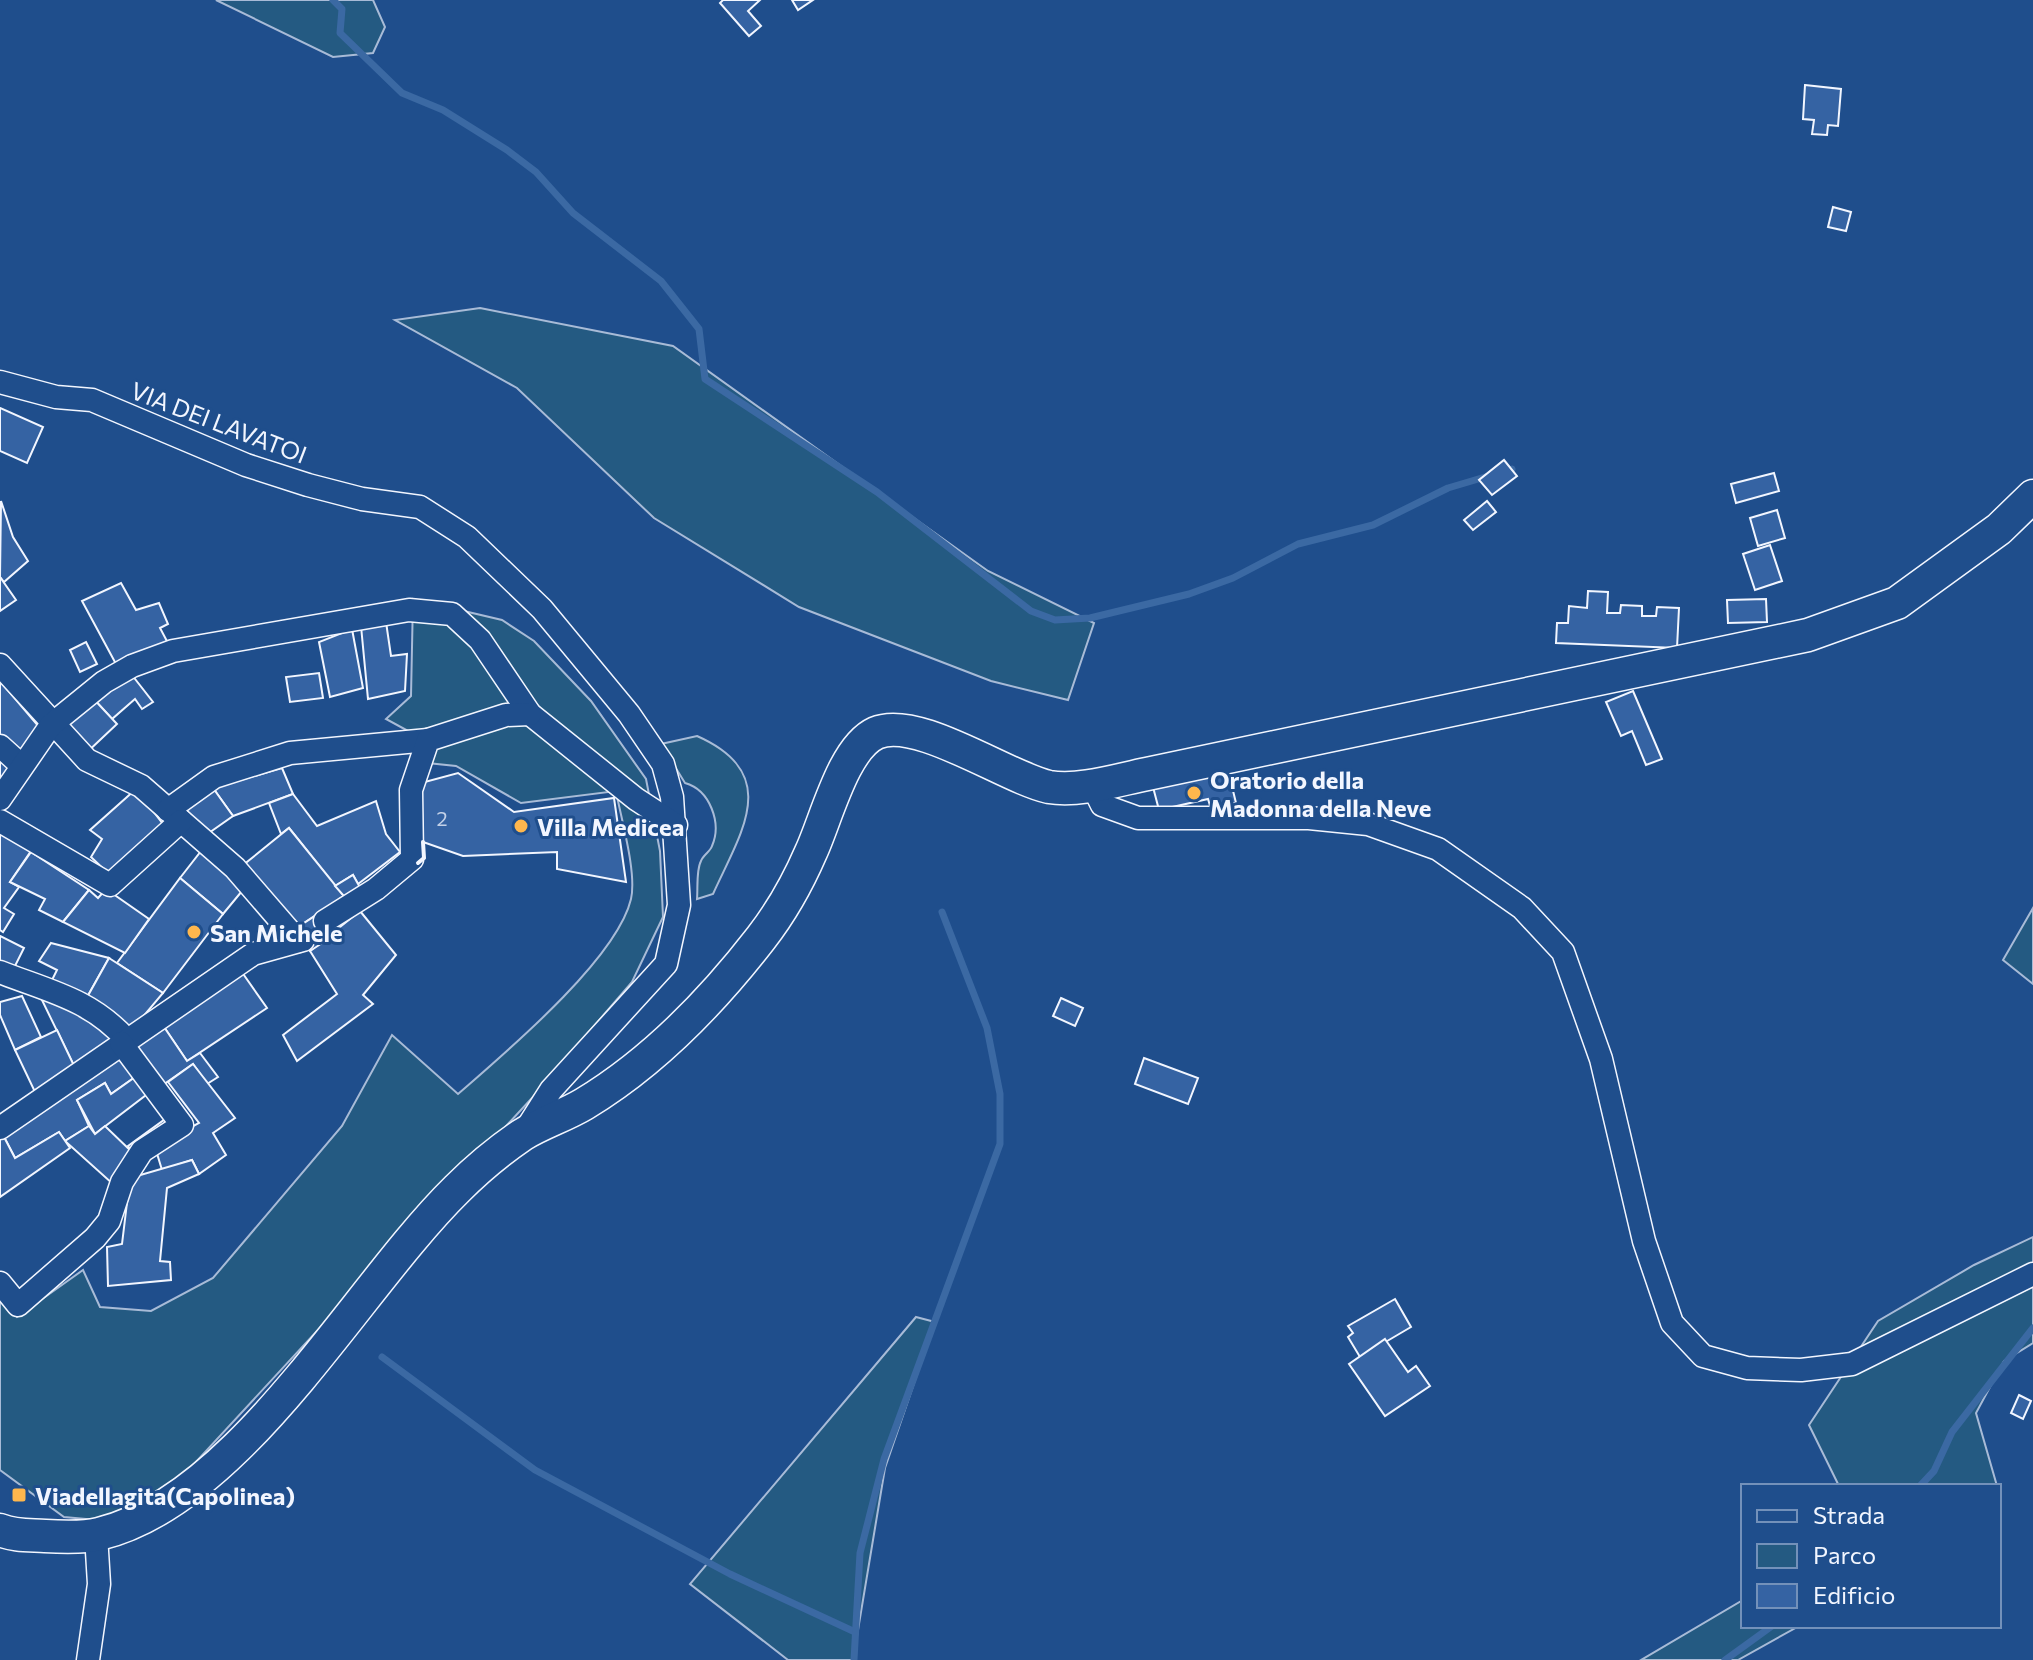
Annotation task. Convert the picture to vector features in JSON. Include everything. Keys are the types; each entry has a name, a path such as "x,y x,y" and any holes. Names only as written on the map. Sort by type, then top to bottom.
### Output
{"street":[{"name":"VIA DEI LAVATOI","path":"0,382 56,397 92,400 246,465 308,485 362,499 420,507 467,537 542,609 629,714 663,764 676,825"},
{"path":"2,1525 96,1535 133,1523 190,1489 262,1421 457,1189 523,1135 585,1103 642,1061 698,1011 762,937 789,898 846,769 859,746 878,732 906,731 1049,787 1092,785 1808,635 1897,603 1999,529 2030,499"},
{"path":"0,799 51,725 104,682 132,666 173,651 409,610 452,614 480,640 530,714 636,799 676,825 679,905 666,964 551,1090 523,1135"},
{"path":"0,665 51,725 87,760 141,786 252,884 300,940 253,954 0,1128"},
{"path":"0,821 110,885 214,777 290,753 428,740 506,715 530,714"},
{"path":"325,921 376,889 412,859 411,790 428,740"},
{"path":"0,746 21,765"},
{"path":"1092,785 1102,805 1138,818 1309,818 1368,824 1438,849 1522,908 1563,952 1601,1059 1644,1241 1672,1323 1703,1356 1747,1368 1801,1370 1852,1364 2033,1274"},
{"path":"0,972 80,1000 129,1037 182,1125 142,1151 122,1182 109,1221 62,1267 18,1305 0,1283"},
{"path":"88,1660 99,1584 96,1535"}],"green space":[{"path":"216,0 373,0 385,27 373,53 333,57"},
{"path":"480,308 673,346 988,571 1094,623 1068,700 991,681 799,607 654,518 517,388 395,320"},
{"path":"413,599 502,620 534,641 591,701 646,779 660,851 663,917 632,982 532,1098 171,1489 108,1521 64,1517 0,1470 0,1297 17,1317 83,1270 100,1307 151,1311 213,1278 342,1126 392,1035 458,1094 530,1030 583,976 605,949 631,899 630,860 616,791 521,803 456,766 418,762 410,732 386,719 411,696"},
{"path":"697,736 724,751 740,768 747,786 748,806 743,827 713,894 697,899 698,869 715,837 712,808 701,793 685,783 661,744"},
{"path":"2033,908 2033,984 2003,960"},
{"path":"2033,1237 2033,1343 2004,1361 1976,1413 1996,1484 1838,1484 1809,1425 1878,1321 1974,1265"},
{"path":"916,1317 935,1322 885,1468 853,1660 788,1660 690,1584"},
{"path":"1741,1601 1741,1628 1795,1628 1738,1660 1641,1660"}],"building":[{"path":"723,0 760,0 748,11 761,26 749,36 720,3"},
{"path":"792,0 813,0 798,10"},
{"path":"1805,85 1841,89 1838,126 1828,125 1827,135 1812,134 1814,120 1803,119"},
{"path":"1833,207 1851,212 1846,231 1828,227"},
{"path":"0,408 43,427 27,463 0,451"},
{"path":"1504,460 1517,476 1492,495 1479,480"},
{"path":"1774,473 1779,491 1736,503 1731,484"},
{"path":"1,501 13,537 28,561 4,582 0,577"},
{"path":"1487,501 1496,512 1473,530 1464,520"},
{"path":"1777,510 1785,538 1758,546 1750,518"},
{"path":"1770,545 1782,581 1755,590 1743,554"},
{"path":"0,577 16,600 0,611"},
{"path":"121,583 136,610 159,603 168,624 160,628 169,645 116,664 82,601"},
{"path":"1588,591 1608,592 1607,613 1620,613 1621,605 1642,606 1642,616 1656,616 1657,607 1679,608 1677,648 1556,643 1557,623 1568,623 1569,606 1587,608"},
{"path":"1766,599 1767,622 1728,623 1727,600"},
{"path":"386,622 391,656 407,654 405,691 368,699 361,626"},
{"path":"352,629 363,688 330,697 319,642"},
{"path":"86,642 97,664 80,672 70,650"},
{"path":"128,670 153,702 142,709 135,699 112,719 90,695"},
{"path":"319,673 323,698 290,702 286,677"},
{"path":"0,681 40,728 16,758 0,742"},
{"path":"1633,691 1662,759 1646,765 1632,731 1621,736 1606,702"},
{"path":"90,695 117,724 84,755 57,726"},
{"path":"0,753 12,761 0,784"},
{"path":"282,768 293,794 233,816 213,788"},
{"name":"Oratorio della Madonna della Neve","path":"1228,770 1236,803 1211,809 1208,799 1159,810 1153,787"},
{"name":"Villa Medicea","path":"458,773 514,812 614,798 626,882 557,869 557,852 463,856 423,842 421,783"},
{"path":"213,788 233,816 206,835 181,810"},
{"path":"136,789 166,828 111,876 91,857 102,839 90,830"},
{"path":"293,794 317,826 376,801 386,834 400,852 358,884 353,875 335,886 289,828 281,834 269,803"},
{"path":"289,828 344,896 295,929 242,866"},
{"path":"0,831 33,848 10,882 19,887 4,908 14,914 3,932 0,930"},
{"path":"205,846 247,885 223,914 180,878"},
{"path":"31,852 89,890 63,922 39,910 45,899 10,882"},
{"path":"353,875 362,891 321,912 344,896 335,886"},
{"path":"180,878 223,914 163,993 117,963"},
{"path":"106,889 149,919 125,953 63,922 89,890 98,898"},
{"path":"360,911 396,955 363,995 373,1004 297,1061 283,1035 337,994 310,951"},
{"path":"321,912 336,934 310,951 295,929"},
{"path":"0,936 24,948 12,972 0,966"},
{"path":"51,943 109,958 85,1001 50,984 57,970 39,961"},
{"path":"109,958 163,993 131,1031 85,1001"},
{"path":"239,968 267,1008 187,1061 160,1021"},
{"path":"22,996 41,1037 15,1050 0,1015 0,1002"},
{"path":"40,996 100,1020 116,1039 77,1072"},
{"path":"1061,998 1083,1008 1075,1026 1053,1016"},
{"path":"160,1021 187,1061 200,1053 218,1077 207,1084 193,1064 160,1087 128,1041"},
{"path":"57,1030 77,1072 35,1092 15,1050"},
{"path":"118,1052 138,1075 111,1094 105,1083 77,1100 89,1126 65,1141 59,1132 15,1158 3,1135"},
{"path":"1144,1058 1198,1078 1188,1104 1135,1084"},
{"path":"193,1064 235,1118 213,1133 226,1155 199,1174 192,1160 162,1170 155,1147 199,1123 168,1082"},
{"path":"138,1075 150,1092 95,1134 77,1100 105,1083 111,1094"},
{"path":"168,1117 175,1128 132,1152 128,1146"},
{"path":"89,1126 95,1134 105,1126 132,1152 114,1185 65,1141"},
{"path":"59,1132 70,1148 0,1197 0,1137 3,1135 15,1158"},
{"path":"192,1160 199,1174 167,1188 160,1261 170,1262 171,1280 108,1286 107,1247 122,1244 130,1178"},
{"path":"1395,1299 1411,1327 1360,1357 1348,1337 1353,1333 1348,1326"},
{"path":"1385,1339 1408,1372 1416,1366 1430,1386 1385,1416 1349,1364"},
{"path":"2019,1395 2031,1401 2023,1419 2011,1413"}],"waterway":[{"path":"333,0 342,9 340,33 402,93 443,110 507,150 536,172 573,213 661,281 699,329 705,379 877,492 1031,611 1055,620 1090,618 1189,594 1233,578 1298,544 1373,525 1448,488 1512,469"},
{"path":"854,1660 860,1553 884,1459 1000,1144 1000,1094 987,1028 942,912"},
{"path":"1922,1484 1934,1471 1952,1432 2033,1328"},
{"path":"382,1357 535,1470 730,1574 855,1632"},
{"path":"1725,1660 1769,1628"}],"wall":[{"path":"418,863 424,858 423,842"}],"place":[{"name":"Oratorio della Madonna della Neve","path":"1194,793"},
{"name":"Villa Medicea","path":"521,826"},
{"name":"San Michele","path":"194,932"},
{"name":"Viadellagita(Capolinea)","path":"19,1495"}]}
